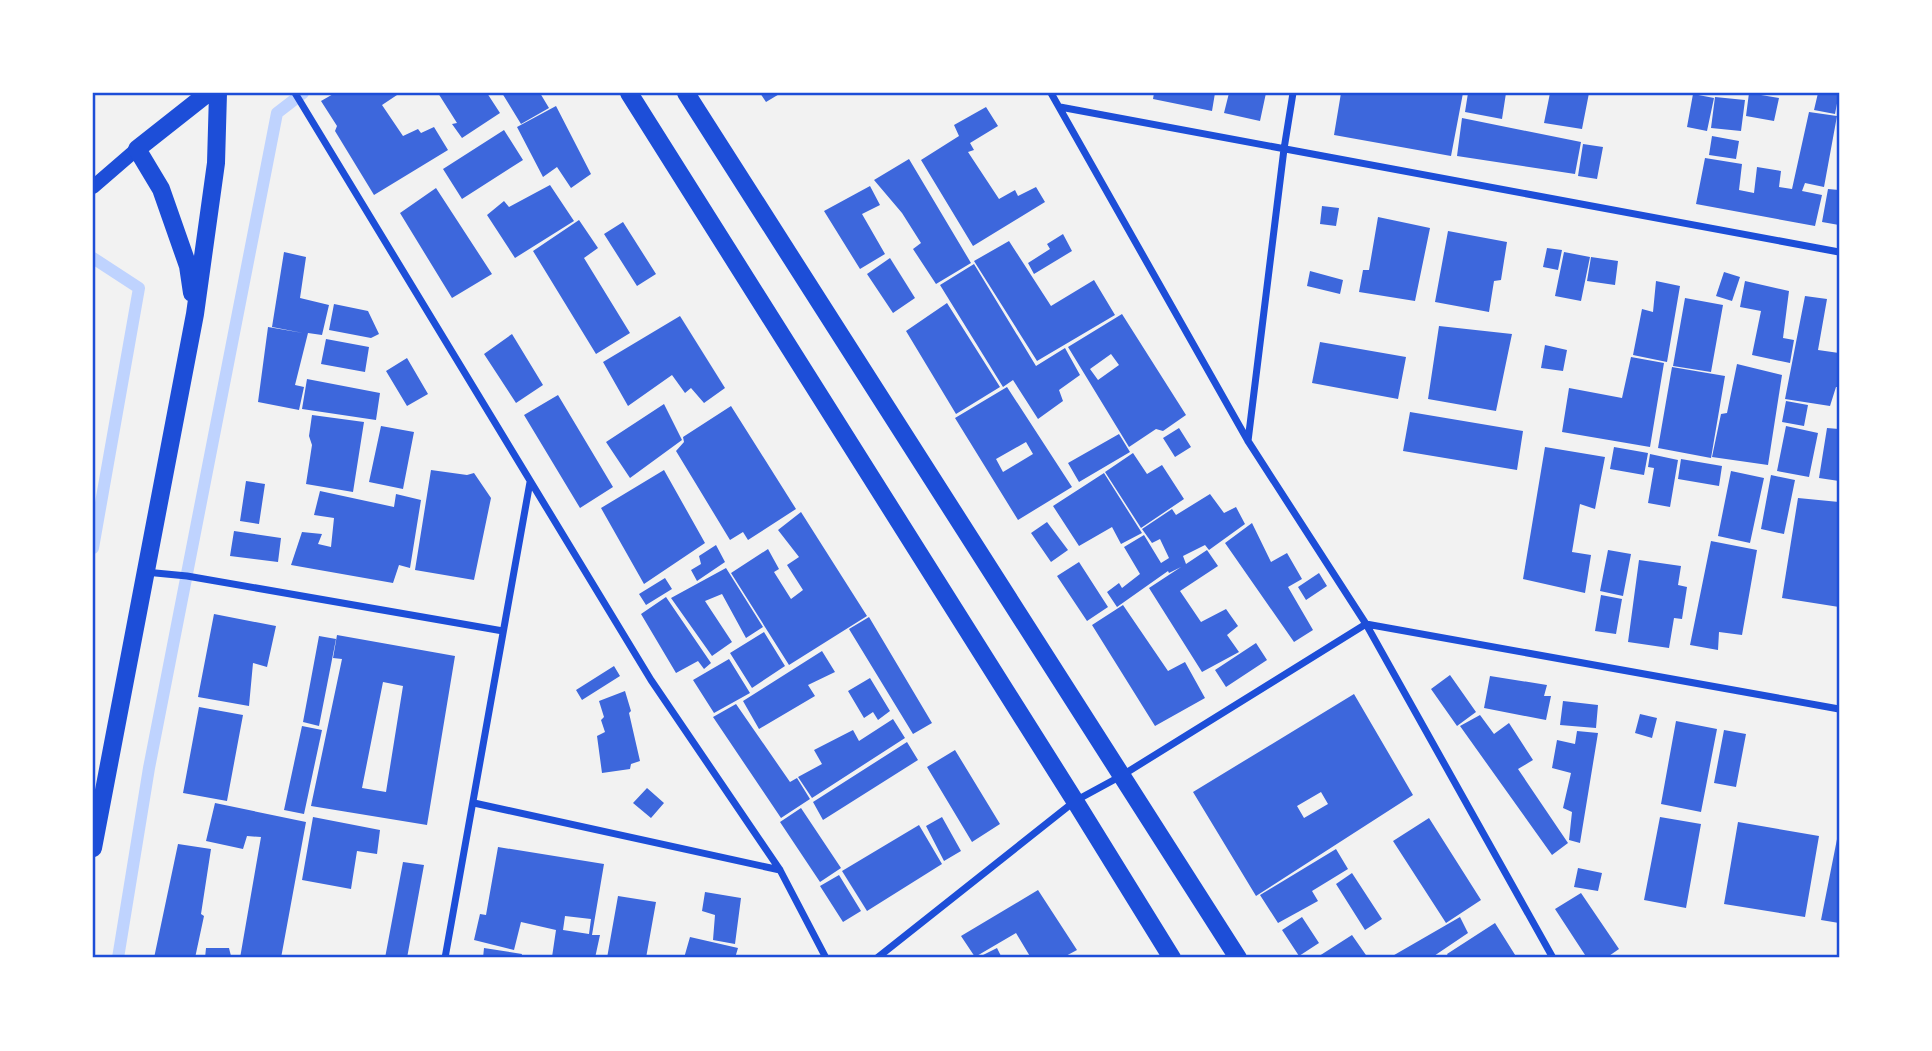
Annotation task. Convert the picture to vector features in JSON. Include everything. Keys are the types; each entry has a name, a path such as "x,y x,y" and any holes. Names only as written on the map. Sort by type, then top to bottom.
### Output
{"main road":[{"path":"93,187 208,93"},
{"path":"93,848 195,314 216,163 218,93"},
{"path":"629,93 1172,958"},
{"path":"686,93 1238,958"},
{"path":"137,149 161,189 188,266 195,314"}],"street":[{"path":"295,93 651,680 780,870 825,958"},
{"path":"1051,93 1248,441 1366,624 1553,958"},
{"path":"1248,441 1293,93"},
{"path":"1060,107 1839,252"},
{"path":"445,958 530,481"},
{"path":"145,572 187,576 503,631"},
{"path":"877,958 1075,801 1121,776 1366,624 1839,709"},
{"path":"474,803 780,870"}],"building":[{"path":"335,93 400,93 382,105 403,136 418,129 421,133 434,127 448,150 374,195 335,131 337,126 321,101"},
{"path":"438,93 487,93 500,113 462,138 452,124 457,123"},
{"path":"502,93 540,93 549,108 521,124"},
{"path":"760,93 781,93 766,102"},
{"path":"1154,93 1215,93 1212,111 1153,99"},
{"path":"1229,93 1266,93 1260,121 1224,113"},
{"path":"1341,93 1463,93 1451,156 1334,135"},
{"path":"1468,93 1506,93 1502,119 1465,112"},
{"path":"1550,93 1589,93 1582,129 1544,123"},
{"path":"1749,93 1779,98 1774,121 1746,116"},
{"path":"1818,93 1839,93 1835,114 1814,110"},
{"path":"1693,94 1714,98 1707,131 1687,127"},
{"path":"1715,97 1745,100 1741,131 1711,128"},
{"path":"556,106 591,174 571,188 557,167 543,177 517,127"},
{"path":"986,107 998,126 970,143 974,150 968,152 999,199 1015,190 1018,196 1036,187 1045,202 973,246 921,160 959,136 954,125"},
{"path":"1809,112 1837,116 1824,187 1805,183 1802,191 1822,195 1815,226 1696,204 1705,158 1742,164 1739,190 1754,193 1757,167 1781,171 1779,187 1792,189"},
{"path":"1462,118 1581,142 1575,174 1457,156"},
{"path":"504,130 523,160 462,199 443,169"},
{"path":"1712,136 1739,141 1736,159 1709,155"},
{"path":"1583,144 1603,147 1597,179 1578,176"},
{"path":"909,159 971,263 936,284 913,249 921,243 902,213 874,180"},
{"path":"550,185 574,221 515,258 487,215 504,201 509,207"},
{"path":"870,186 880,205 862,214 885,254 860,269 824,211"},
{"path":"436,188 492,274 452,298 400,213"},
{"path":"1828,189 1839,190 1839,225 1822,222"},
{"path":"1322,206 1339,208 1336,226 1320,224"},
{"path":"1378,217 1430,228 1415,301 1359,292 1363,270 1369,270"},
{"path":"579,220 598,248 584,258 630,333 596,354 533,251"},
{"path":"623,222 656,274 637,286 604,234"},
{"path":"1448,231 1507,242 1501,280 1494,281 1489,312 1435,302"},
{"path":"1063,234 1072,251 1034,274 1028,263 1050,249 1047,244"},
{"path":"1009,241 1051,306 1094,280 1115,315 1037,361 974,261"},
{"path":"1547,248 1562,250 1558,270 1543,267"},
{"path":"284,252 306,257 300,298 329,305 322,335 308,333 295,385 304,387 299,410 258,402 268,327 303,333 272,327"},
{"path":"1564,252 1590,257 1581,301 1555,296"},
{"path":"1591,257 1618,261 1615,285 1587,281"},
{"path":"890,258 915,298 893,313 867,274"},
{"path":"974,264 1036,366 1065,348 1080,375 1059,390 1063,401 1038,419 1013,380 1003,387 940,285"},
{"path":"1310,271 1343,280 1340,294 1307,286"},
{"path":"1724,272 1740,277 1732,301 1716,296"},
{"path":"1656,281 1680,286 1667,362 1633,355 1642,309 1653,312"},
{"path":"1745,281 1789,291 1783,338 1794,340 1790,363 1752,355 1761,311 1740,307"},
{"path":"1805,296 1827,299 1818,350 1839,353 1839,387 1836,387 1830,406 1785,399"},
{"path":"1685,298 1723,305 1711,372 1673,366"},
{"path":"947,303 1000,387 956,414 906,331"},
{"path":"334,304 368,311 379,334 371,338 329,330"},
{"path":"1122,314 1186,415 1163,431 1156,429 1129,447 1068,347","holes":["1111,354 1119,365 1098,380 1090,369"]},
{"path":"680,316 725,388 704,403 691,388 685,393 672,375 628,406 603,362"},
{"path":"1439,326 1512,334 1496,411 1428,399"},
{"path":"512,334 543,385 516,403 484,354"},
{"path":"326,339 369,347 365,372 321,364"},
{"path":"1320,342 1406,357 1398,399 1312,383"},
{"path":"1545,345 1567,350 1563,371 1541,368"},
{"path":"1631,357 1664,363 1650,447 1562,432 1569,388 1622,398"},
{"path":"407,358 428,394 407,406 386,371"},
{"path":"1737,364 1782,375 1768,465 1712,457 1721,414 1727,413"},
{"path":"1672,367 1725,376 1711,458 1658,448"},
{"path":"307,379 380,393 376,420 302,409"},
{"path":"1007,387 1072,487 1018,520 955,418","holes":["1026,442 1033,454 1003,472 996,459"]},
{"path":"558,395 613,487 580,508 524,415"},
{"path":"1786,401 1808,405 1804,426 1782,422"},
{"path":"664,404 682,440 630,478 606,442"},
{"path":"731,406 796,509 748,540 743,532 730,540 676,451 684,442 683,437"},
{"path":"1410,412 1523,431 1517,470 1403,451"},
{"path":"312,415 364,422 353,492 306,484 312,445 309,436"},
{"path":"381,426 414,432 403,489 369,482"},
{"path":"1786,426 1818,433 1809,477 1777,471"},
{"path":"1179,428 1191,447 1175,457 1163,438"},
{"path":"1827,428 1839,429 1839,481 1819,478"},
{"path":"1119,434 1130,452 1079,482 1068,463"},
{"path":"1545,447 1605,457 1595,509 1580,504 1572,552 1591,555 1585,593 1523,579"},
{"path":"1614,447 1648,453 1644,475 1610,469"},
{"path":"1133,453 1147,474 1162,465 1184,499 1141,528 1105,472"},
{"path":"1650,454 1678,460 1670,507 1648,503 1654,468 1648,467"},
{"path":"1681,459 1722,466 1719,486 1678,479"},
{"path":"431,470 467,475 474,473 491,498 474,580 415,570"},
{"path":"664,470 705,543 644,584 601,508"},
{"path":"1731,471 1764,478 1750,543 1718,536"},
{"path":"1104,473 1142,533 1121,544 1112,527 1079,546 1053,506"},
{"path":"1771,475 1795,480 1784,534 1761,529"},
{"path":"246,481 265,484 259,524 240,521"},
{"path":"320,491 394,507 396,494 421,500 410,568 399,565 393,583 291,565 302,532 322,534 318,544 331,547 334,518 314,515"},
{"path":"1210,494 1224,513 1236,507 1245,524 1209,550 1205,545 1183,556 1186,564 1207,550 1218,566 1180,591 1201,622 1226,609 1238,626 1227,635 1239,652 1202,672 1149,588 1181,567 1169,573 1168,571 1117,607 1107,592 1119,583 1122,588 1140,574 1124,547 1144,535 1161,563 1169,558 1160,539 1152,543 1142,529 1172,509 1176,515"},
{"path":"1798,498 1839,502 1839,607 1782,598"},
{"path":"801,512 867,616 789,665 731,573 768,549 779,569 774,572 791,599 803,590 787,565 799,557 778,530"},
{"path":"1047,522 1068,550 1051,562 1031,533"},
{"path":"1252,523 1271,562 1287,553 1302,579 1288,587 1313,630 1294,642 1225,543"},
{"path":"234,531 281,538 278,562 230,556"},
{"path":"1711,541 1757,550 1742,635 1719,632 1718,650 1690,645"},
{"path":"716,545 725,562 697,581 691,570 701,564 699,556"},
{"path":"1608,550 1631,554 1623,596 1600,591"},
{"path":"1639,560 1681,566 1678,585 1687,587 1682,619 1674,618 1669,648 1628,642"},
{"path":"1079,562 1108,607 1087,621 1057,576"},
{"path":"726,568 763,627 746,638 722,594 705,601 732,642 712,656 671,598"},
{"path":"1319,573 1327,586 1306,600 1298,587"},
{"path":"665,578 672,589 646,605 639,594"},
{"path":"1601,595 1622,599 1616,634 1595,631"},
{"path":"666,597 711,663 704,669 698,661 676,673 641,614"},
{"path":"1123,605 1168,671 1185,662 1205,698 1155,726 1092,625"},
{"path":"214,614 276,626 267,667 253,663 249,706 198,697"},
{"path":"869,617 932,723 913,734 849,629"},
{"path":"764,632 785,666 752,688 730,653"},
{"path":"337,635 455,656 427,825 311,806 342,659 333,658","holes":["383,682 403,686 386,792 362,788"]},
{"path":"319,636 336,639 319,726 303,722"},
{"path":"1256,643 1267,660 1226,687 1215,670"},
{"path":"822,651 835,672 808,685 815,696 759,729 743,701"},
{"path":"729,659 750,693 714,713 693,680"},
{"path":"614,666 620,676 582,700 576,690"},
{"path":"1450,675 1476,712 1457,726 1431,689"},
{"path":"1490,676 1547,685 1544,696 1551,696 1546,720 1484,708"},
{"path":"870,678 890,711 878,720 873,712 864,718 848,691"},
{"path":"625,691 640,761 631,764 630,769 602,773 597,736 605,732 599,701"},
{"path":"1354,694 1413,795 1256,896 1193,792","holes":["1321,792 1328,804 1304,818 1297,806"]},
{"path":"1563,701 1598,705 1596,728 1560,725"},
{"path":"736,704 790,782 797,778 810,799 781,818 713,717"},
{"path":"199,707 243,715 227,801 183,793"},
{"path":"1640,714 1657,718 1652,738 1635,733"},
{"path":"1480,715 1494,734 1509,723 1533,760 1518,769 1568,843 1552,855 1460,726"},
{"path":"893,719 905,738 812,798 798,777 822,764 814,750 853,730 859,741"},
{"path":"1676,721 1717,729 1701,812 1661,804"},
{"path":"302,726 322,730 304,814 284,810"},
{"path":"1724,730 1746,734 1736,787 1714,783"},
{"path":"1577,731 1598,733 1580,843 1569,840 1572,812 1563,808 1571,773 1552,768 1557,740 1575,744"},
{"path":"907,742 918,760 823,820 813,802"},
{"path":"955,750 1000,824 972,842 927,767"},
{"path":"647,788 664,803 651,818 633,803"},
{"path":"215,803 306,822 281,958 240,958 261,837 247,836 243,849 206,841"},
{"path":"801,808 841,868 820,882 780,822"},
{"path":"313,817 380,830 377,854 357,851 351,889 302,880"},
{"path":"942,817 961,851 944,861 926,826"},
{"path":"1660,817 1701,824 1686,908 1644,900"},
{"path":"1429,818 1481,900 1446,923 1393,841"},
{"path":"1738,822 1819,836 1805,917 1724,904"},
{"path":"919,825 942,864 867,911 842,871"},
{"path":"1839,834 1839,923 1821,920"},
{"path":"178,844 211,849 201,914 204,916 195,958 154,958"},
{"path":"498,847 604,864 592,935 600,935 595,958 552,957 556,930 521,922 514,950 474,940 480,914 486,915","holes":["565,916 591,919 589,934 563,930"]},
{"path":"1336,849 1348,869 1312,891 1318,901 1278,923 1260,895"},
{"path":"403,862 424,865 407,958 385,958"},
{"path":"1578,868 1602,873 1598,891 1574,887"},
{"path":"1352,873 1382,919 1365,930 1336,884"},
{"path":"839,875 861,911 843,922 820,886"},
{"path":"1038,890 1077,950 1062,958 1031,958 1016,933 975,957 961,936"},
{"path":"705,892 741,898 735,944 713,940 715,915 702,911"},
{"path":"1581,893 1619,949 1606,958 1587,958 1555,909"},
{"path":"618,896 656,902 646,958 607,958"},
{"path":"1302,917 1319,943 1299,956 1282,930"},
{"path":"1460,917 1468,933 1431,958 1389,958"},
{"path":"1495,923 1517,958 1449,958 1447,954"},
{"path":"1352,935 1368,958 1316,958"},
{"path":"690,937 738,948 735,958 684,958"},
{"path":"206,948 229,948 231,956 238,958 205,958"},
{"path":"484,948 522,954 521,958 483,958"},
{"path":"997,948 1002,958 977,958"}],"waterway":[{"path":"118,958 149,768 277,113 303,93"},
{"path":"93,258 139,288 93,548"}]}
